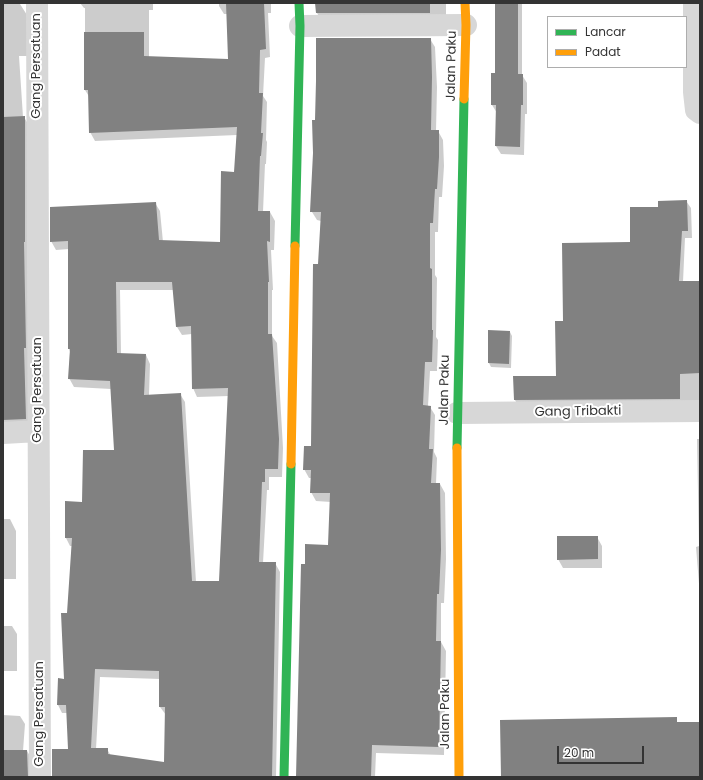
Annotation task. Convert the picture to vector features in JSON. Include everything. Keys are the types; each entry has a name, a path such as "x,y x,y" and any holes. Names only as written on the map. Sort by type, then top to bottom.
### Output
{"street":[{"name":"Gang Persatuan","path":"37,3 40,777"},
{"path":"284,777 300,26 299,3"},
{"name":"Jalan Paku","path":"460,777 457,413 466,25 465,3"},
{"path":"694,3 694,92 696,110 700,113"},
{"path":"300,26 466,25"},
{"name":"Gang Tribakti","path":"457,413 700,411"},
{"path":"3,433 38,431"}],"building":[{"path":"226,3 264,3 266,49 260,50 259,93 263,93 261,133 263,133 260,156 258,211 270,211 270,242 267,241 269,282 268,334 272,334 279,439 278,469 265,469 265,482 262,482 259,562 276,562 272,777 52,777 52,749 68,749 66,705 57,705 58,678 64,679 61,613 67,613 72,538 65,538 65,501 82,502 83,450 114,450 110,381 68,379 70,349 68,349 68,241 50,242 50,207 156,202 159,240 220,242 221,171 234,172 237,127 89,133 88,90 84,90 84,32 144,32 144,56 228,59","holes":["116,282 172,282 176,327 191,326 192,389 228,388 219,581 192,581 181,393 144,395 146,354 117,353","95,669 159,671 159,707 165,707 164,762 108,754 108,748 91,748"]},
{"path":"315,3 430,3 430,13 316,13"},
{"path":"495,3 518,3 518,74 523,74 523,105 521,105 520,147 495,146 496,105 491,105 491,73 495,73"},
{"path":"316,38 431,38 431,130 439,130 437,189 435,189 433,223 430,223 430,268 432,269 433,330 432,362 425,362 423,405 431,406 429,449 433,449 431,483 440,483 441,550 439,594 437,594 436,641 441,641 439,747 372,745 371,777 296,777 301,564 305,564 305,544 328,545 330,493 310,493 311,470 303,470 304,446 311,446 313,264 318,264 321,212 310,212 313,153 312,120 315,120"},
{"path":"25,116 24,242 26,348 24,348 26,419 3,420 3,117"},
{"path":"687,200 688,231 682,231 679,281 700,281 700,373 680,374 680,399 514,400 513,376 556,376 555,321 563,321 562,243 630,242 630,207 658,207 658,201"},
{"path":"488,330 510,331 509,364 488,363"},
{"path":"557,536 598,536 598,559 557,560"},
{"path":"677,717 677,722 700,722 700,777 501,777 500,720"},
{"path":"3,750 27,750 28,777 3,777"}],"traffic: fast":[{"path":"295,246 300,26 299,3"},
{"path":"457,448 464,99"},
{"path":"284,777 291,464"}],"traffic: slow":[{"path":"464,99 466,25 465,3"},
{"path":"291,464 295,246"},
{"path":"457,448 459,777"}]}
